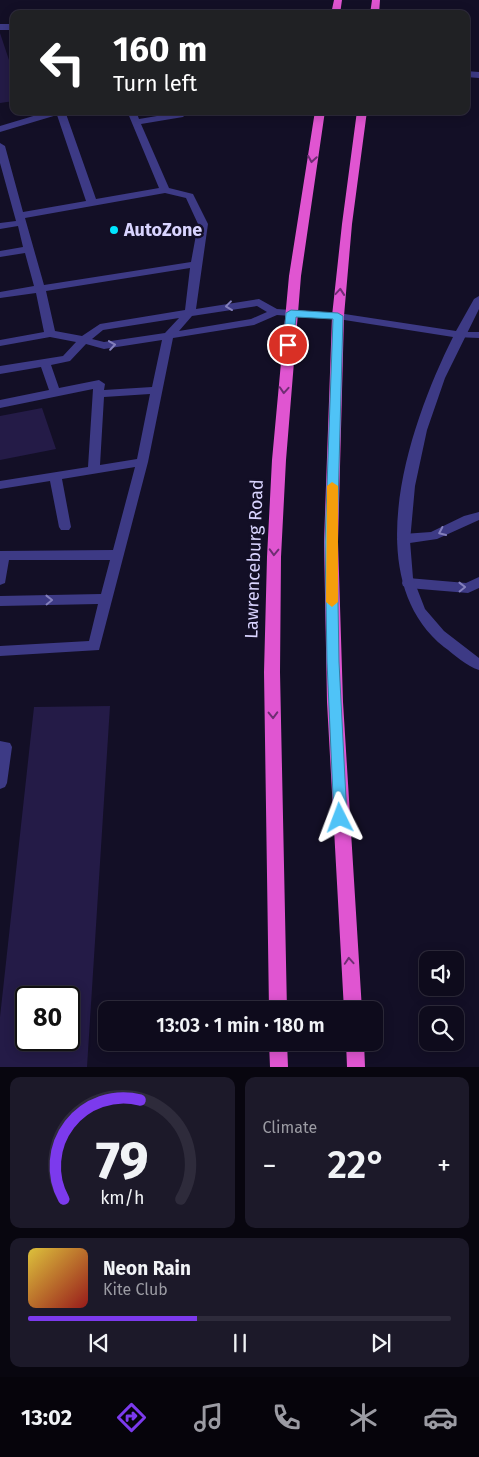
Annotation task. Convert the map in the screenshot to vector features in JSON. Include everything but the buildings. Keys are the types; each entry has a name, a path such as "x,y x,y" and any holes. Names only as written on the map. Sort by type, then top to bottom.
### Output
{"highway":[{"name":"Lawrenceburg Road","path":"278,1001 272,672 274,557 279,451 291,313 298,246 319,115"},
{"path":"352,1001 332,643 331,542 338,316 347,224 361,115"},
{"path":"278,1051 279,1067"},
{"path":"355,1051 356,1067"}],"street":[{"path":"0,129 47,115"},
{"path":"61,115 92,203"},
{"path":"133,115 165,190"},
{"path":"136,122 180,115"},
{"path":"0,146 2,160 40,288 50,334"},
{"path":"0,226 92,203 165,190 190,196 203,224 190,312 168,336 142,462 94,646 0,651"},
{"path":"0,196 12,194"},
{"path":"0,254 28,249"},
{"path":"0,295 196,264"},
{"path":"479,299 459,335 427,407 413,453 408,480 403,539 408,583 420,613 445,639 479,666"},
{"path":"0,370 66,360 84,340 100,327 258,302 275,312 338,316 459,335 479,335"},
{"path":"0,343 50,334 84,340 104,346 254,322 275,312"},
{"path":"45,363 55,393"},
{"path":"0,404 99,384 94,469"},
{"path":"98,394 157,390"},
{"path":"0,485 142,462"},
{"path":"55,476 65,527"},
{"path":"403,539 434,536 468,519 479,516"},
{"path":"0,580 2,556 118,556"},
{"path":"408,583 468,588 479,582"},
{"path":"0,602 106,599"},
{"path":"0,747 5,747 0,783"}],"slow traffic":[{"path":"332,486 332,602"}],"place":[{"name":"AutoZone","path":"114,230"}],"route":[{"path":"288,345 291,313 338,316 331,542 333,662 340,818"}]}
